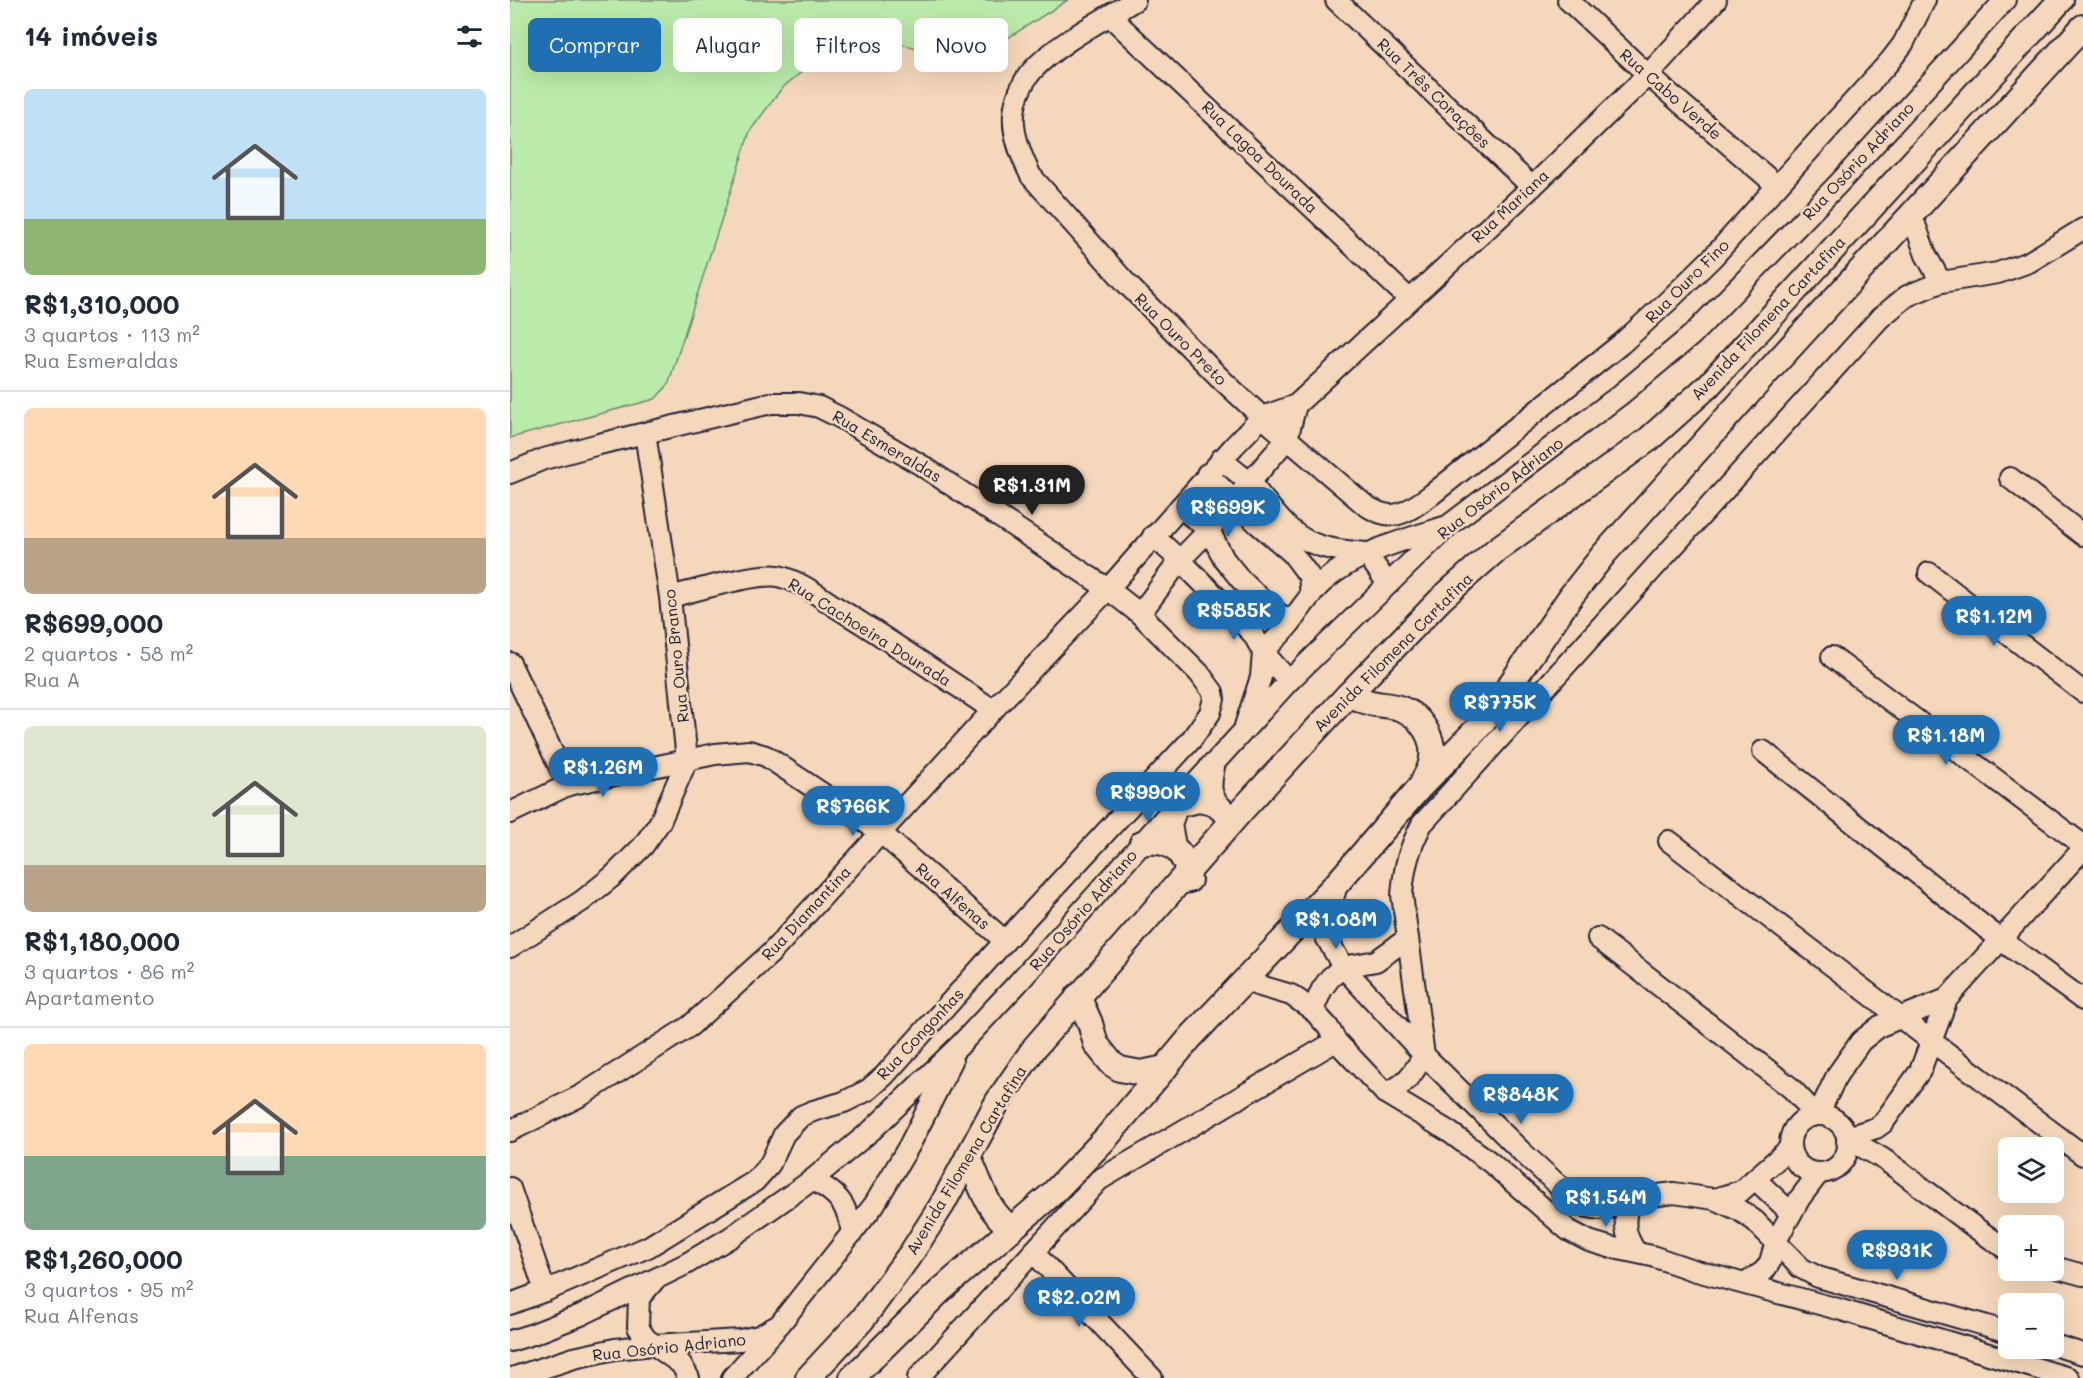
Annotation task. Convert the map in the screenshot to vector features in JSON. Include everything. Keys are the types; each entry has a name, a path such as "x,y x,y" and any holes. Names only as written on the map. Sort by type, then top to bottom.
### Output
{"main road":[{"name":"Avenida Filomena Cartafina","path":"808,1378 862,1320 912,1252 942,1205 1004,1092 1035,1047 1242,810 1348,694 1442,598 1496,550 1649,439 1708,386 2061,0"},
{"path":"852,1378 940,1292 1053,1193 1106,1137 1190,1038 1339,880 1421,786 1484,719 1565,604 1604,554 2083,27"},
{"path":"1348,694 1372,703 1398,707 1423,724 1430,737 1432,756 1431,766 1421,786"},
{"path":"1212,767 1208,785 1214,803"},
{"path":"1178,883 1189,880 1189,873 1184,858 1173,846 1168,824 1176,805 1199,800 1214,803 1229,814 1240,817 1242,810"},
{"path":"1142,843 1153,840 1173,846"},
{"path":"1078,996 1096,1044 1112,1064 1120,1069 1141,1073 1165,1068"},
{"path":"968,1156 990,1208 996,1217 1011,1229"}],"street":[{"path":"1110,16 1135,0"},
{"name":"Rua Três Corações","path":"1336,0 1532,187"},
{"name":"Rua Cabo Verde","path":"1568,0 1648,75 1776,185"},
{"name":"Rua Mariana","path":"1262,417 1296,405 1532,187 1648,75 1716,0"},
{"name":"Rua Ouro Fino","path":"1401,515 1431,495 1621,344 1713,257 1890,61 1903,44 1925,0"},
{"name":"Rua Osório Adriano","path":"510,1341 581,1315 655,1280 731,1237 812,1180 872,1130 960,1045 1017,984 1289,681 1449,525 1620,395 1692,335 1842,180 2005,0"},
{"name":"Rua Ouro Preto","path":"1110,16 1046,58 1030,73 1021,88 1014,114 1021,155 1031,176 1127,284 1262,417 1365,505 1378,514 1401,515"},
{"name":"Rua Lagoa Dourada","path":"1110,16 1409,299"},
{"path":"1912,216 1926,255 1941,282"},
{"path":"1385,1093 1396,1089 1411,1077 1424,1055 1402,895 1403,871 1410,848 1422,824 1880,318 1907,296 1941,282 1998,273 2029,262 2083,229"},
{"name":"Rua Esmeraldas","path":"510,473 544,459 771,403 799,403 819,407 842,418 921,465 1108,589 1140,614 1207,682 1214,699 1210,714"},
{"path":"1140,614 1180,560 1209,530 1287,439 1296,405"},
{"name":"Rua Diamantina","path":"510,1131 582,1095 690,1026 771,952 993,710 1108,589 1207,474 1262,417"},
{"name":"Rua Ouro Branco","path":"510,946 582,901 613,876 643,846 660,822 687,760 670,597 645,433"},
{"path":"1221,459 1250,483 1271,511 1290,529 1310,542 1334,549 1366,554 1389,584"},
{"path":"1207,474 1258,524 1292,552 1309,576 1311,595"},
{"path":"2010,478 2083,535"},
{"path":"1180,507 1209,530 1224,559 1241,580 1273,610 1291,622"},
{"path":"1242,735 1262,677 1263,652 1291,622 1311,595 1352,561 1449,525"},
{"path":"1154,536 1253,634 1263,652 1289,681"},
{"path":"1929,573 2083,692"},
{"name":"Rua Cachoeira Dourada","path":"670,597 739,580 777,576 807,589 993,710"},
{"path":"1832,657 2083,847 1947,999 1920,1071 1883,1123 1847,1139"},
{"path":"510,663 568,785"},
{"name":"Rua Congonhas","path":"510,1304 648,1247 755,1181 770,1164 784,1134 801,1116 856,1097 884,1076 1005,940 1191,740 1210,714"},
{"name":"Rua Alfenas","path":"510,813 568,785 687,760 735,751 749,751 766,756 880,832 1005,940"},
{"path":"1763,752 2001,940 2083,1000"},
{"path":"1669,841 1902,1018 1931,1043 2083,1155"},
{"path":"1339,880 1326,923 1326,937 1343,968 1424,1055 1523,1153 1557,1184 1588,1206 1599,1209 1608,1208 1643,1197 1674,1193 1714,1199 1739,1210 1755,1221 1776,1241 1787,1256 1801,1268 1818,1277 1998,1329"},
{"path":"1313,1010 1322,989 1330,978 1343,968 1376,961 1408,938"},
{"path":"1598,938 1777,1076 1815,1115"},
{"path":"1246,980 1292,995 1313,1010 1328,1027 1336,1041 1385,1093 1448,1131 1490,1161 1568,1230 1589,1241 1746,1283 2069,1378"},
{"path":"1815,1115 1836,1075 1861,1041 1880,1026 1947,999"},
{"path":"918,1378 1099,1180 1336,1041"},
{"name":"Rua Osório Adriano","path":"512,1378 574,1358 615,1349 740,1340 759,1336 779,1325 874,1205 960,1045"},
{"path":"1815,1115 1827,1116 1836,1121 1847,1139 1847,1150 1843,1159 1829,1171 1819,1173 1800,1166 1790,1148 1795,1127 1803,1120 1815,1115"},
{"path":"1847,1139 1884,1159 1998,1243"},
{"path":"1714,1199 1740,1191 1790,1148"},
{"path":"1746,1283 1764,1271 1791,1213 1819,1173"},
{"path":"1755,1179 1791,1213"},
{"path":"812,1180 826,1186 842,1202 850,1220 852,1233"},
{"path":"510,1188 545,1291"},
{"path":"1631,1200 1627,1209 1625,1227 1630,1245 1635,1252"},
{"path":"1033,1252 1152,1378"},
{"path":"2064,1270 2083,1275"},
{"path":"655,1280 639,1298 638,1327 646,1339 681,1364 689,1378"},
{"path":"732,1378 779,1325"},
{"path":"2064,1348 2083,1354"}],"green space":[{"path":"510,0 1068,0 1008,38 1008,18 914,18 914,47 902,44 902,18 794,18 794,72 802,72 782,88 750,131 668,385 655,399 510,438"}]}
